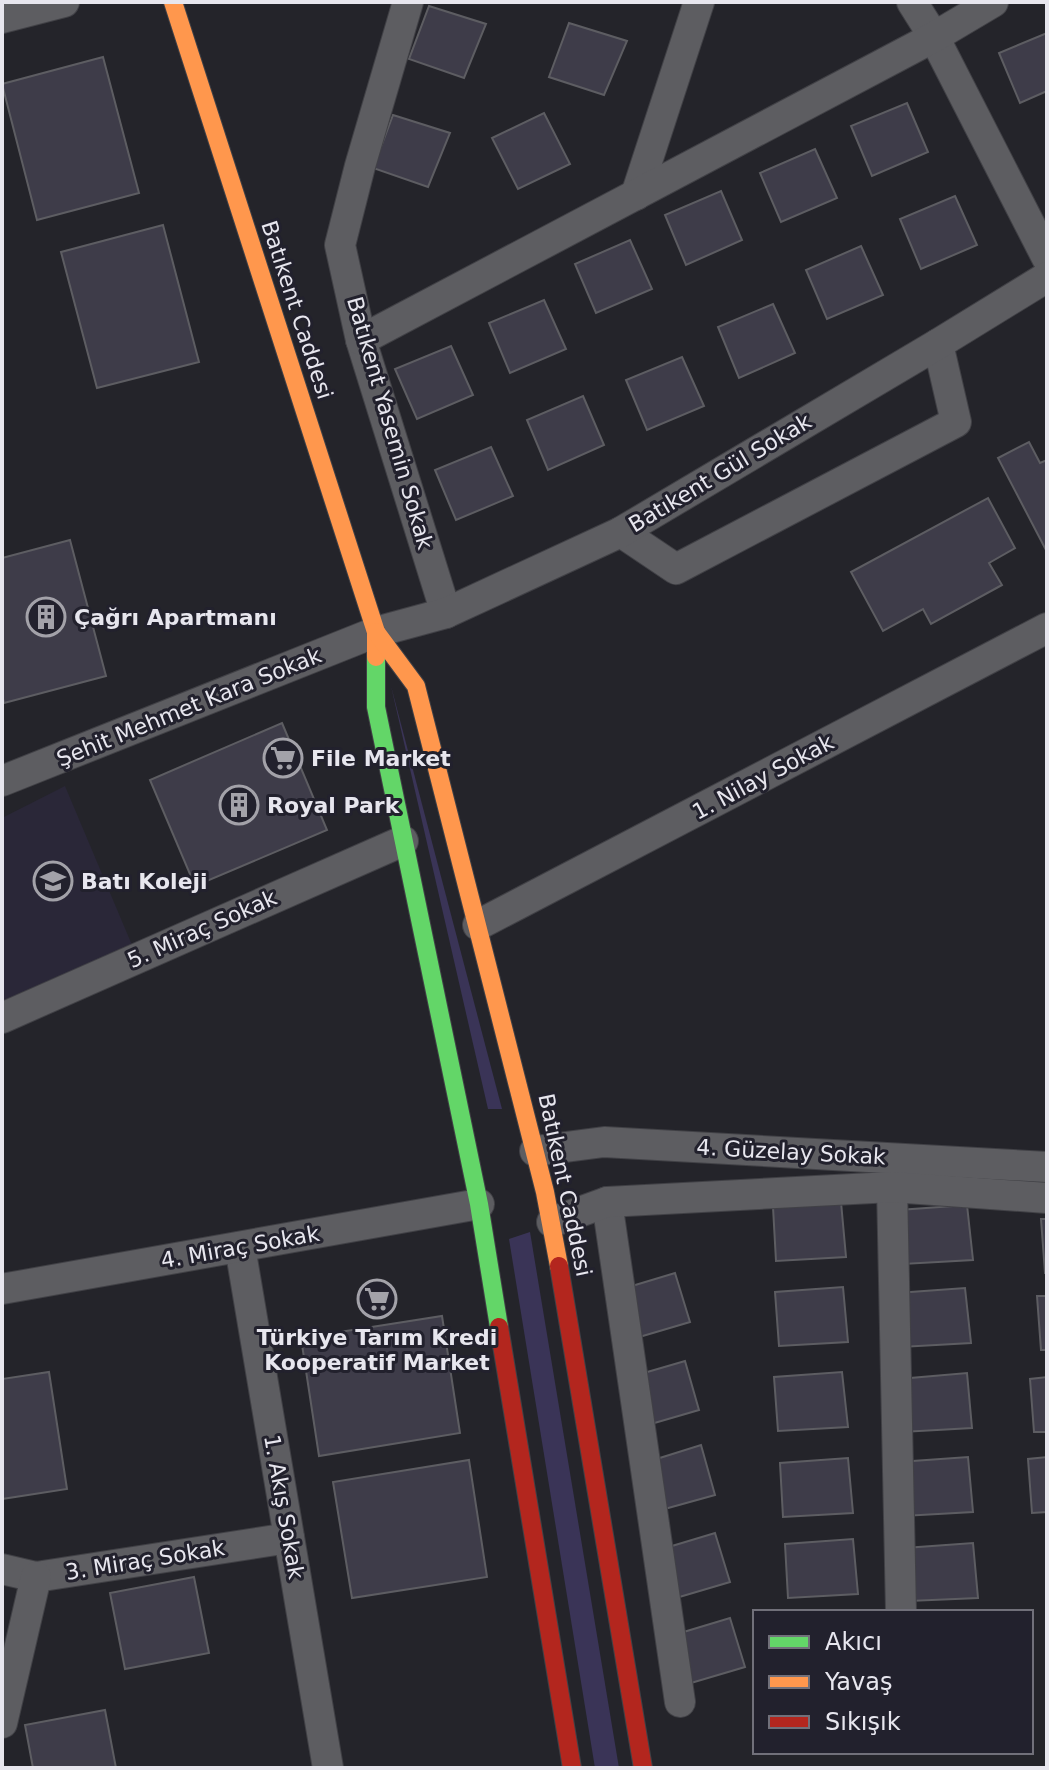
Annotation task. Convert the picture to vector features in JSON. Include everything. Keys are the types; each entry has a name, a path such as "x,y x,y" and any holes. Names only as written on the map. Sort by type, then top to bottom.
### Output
{"street":[{"path":"2,18 64,2"},
{"name":"Batıkent Caddesi","path":"173,2 376,632 376,707 485,1203 572,1768"},
{"name":"Batıkent Yasemin Sokak","path":"408,2 340,245 361,340 446,613"},
{"path":"636,195 699,2"},
{"path":"912,2 934,37 1047,258"},
{"path":"361,340 934,37 993,2"},
{"name":"Batıkent Gül Sokak","path":"376,632 446,613 621,532 1047,277"},
{"path":"621,532 676,569 956,422 938,344"},
{"name":"1. Nilay Sokak","path":"478,925 1047,628"},
{"name":"Batıkent Caddesi","path":"376,632 416,686 535,1151 539,1194 552,1222 643,1768"},
{"name":"Şehit Mehmet Kara Sokak","path":"2,781 376,632"},
{"name":"5. Miraç Sokak","path":"2,1018 403,841"},
{"name":"4. Güzelay Sokak","path":"535,1151 604,1142 1047,1167"},
{"path":"892,1187 901,1610"},
{"path":"552,1222 607,1202 892,1187 1047,1198"},
{"path":"607,1202 680,1702"},
{"name":"4. Miraç Sokak","path":"2,1289 485,1203"},
{"name":"1. Akış Sokak","path":"240,1247 328,1768"},
{"name":"3. Miraç Sokak","path":"2,1569 36,1577 289,1538"},
{"path":"2,1723 36,1577"}],"shaded area":[{"path":"391,686 502,1109 488,1109"},
{"name":"Batı Koleji","path":"65,786 132,945 2,1003 2,818"},
{"path":"530,1232 619,1768 595,1768 509,1239"}],"building":[{"path":"429,6 486,24 464,78 409,59"},
{"path":"569,23 627,41 604,95 549,77"},
{"path":"1047,33 1047,91 1020,103 999,53"},
{"path":"103,57 139,193 37,220 2,84"},
{"path":"907,103 928,152 872,176 851,126"},
{"path":"544,113 570,164 518,189 492,138"},
{"path":"393,115 450,133 428,187 373,168"},
{"path":"815,149 837,198 781,222 760,173"},
{"path":"721,191 742,240 686,265 665,215"},
{"path":"955,196 977,245 921,269 900,219"},
{"path":"163,225 199,362 97,388 61,252"},
{"path":"630,240 652,289 596,313 575,264"},
{"path":"861,246 883,295 827,319 806,270"},
{"path":"544,300 566,349 510,373 489,323"},
{"path":"773,304 795,353 739,378 718,327"},
{"path":"451,346 473,395 417,419 395,369"},
{"path":"682,357 704,406 647,430 626,380"},
{"path":"583,396 604,445 548,470 527,420"},
{"path":"1029,442 1040,463 1047,460 1047,552 998,458"},
{"path":"491,447 513,496 456,520 435,470"},
{"path":"988,498 1015,548 989,563 1002,585 931,624 923,609 883,631 851,572"},
{"name":"Çağrı Apartmanı","path":"70,540 106,676 4,703 2,558"},
{"name":"Royal Park","path":"282,723 327,830 195,886 150,780"},
{"path":"841,1202 846,1257 776,1261 773,1207"},
{"path":"967,1205 973,1260 903,1264 899,1210"},
{"path":"1041,1219 1047,1219 1047,1273 1045,1273"},
{"path":"675,1273 690,1322 636,1338 622,1289"},
{"path":"843,1287 848,1342 779,1346 775,1292"},
{"path":"965,1288 971,1343 901,1347 897,1293"},
{"path":"1037,1296 1047,1296 1047,1350 1041,1350"},
{"path":"442,1316 460,1433 319,1456 301,1338"},
{"path":"685,1361 699,1410 651,1424 637,1375"},
{"path":"49,1372 67,1489 2,1499 2,1379"},
{"path":"842,1372 848,1427 778,1431 774,1377"},
{"path":"967,1373 972,1428 902,1432 899,1379"},
{"path":"1047,1377 1047,1432 1034,1432 1030,1379"},
{"path":"701,1445 715,1495 661,1510 647,1462"},
{"path":"968,1457 973,1512 903,1516 899,1462"},
{"path":"1047,1457 1047,1512 1032,1513 1028,1459"},
{"path":"848,1458 853,1513 783,1517 780,1463"},
{"path":"469,1460 487,1577 352,1598 333,1482"},
{"path":"715,1533 730,1582 676,1598 662,1549"},
{"path":"853,1539 858,1594 788,1598 785,1544"},
{"path":"973,1543 978,1598 909,1601 905,1548"},
{"path":"194,1577 209,1653 125,1669 110,1593"},
{"path":"730,1618 745,1667 691,1683 677,1634"},
{"path":"105,1710 116,1768 33,1768 25,1725"}],"traffic: fast":[{"path":"376,657 376,707 479,1204 499,1327"}],"traffic: slow":[{"path":"173,2 376,632 376,657"},
{"path":"376,632 416,686 545,1192 559,1266"}],"traffic: jam":[{"path":"559,1266 643,1768"},
{"path":"499,1327 572,1768"}],"place":[{"name":"Çağrı Apartmanı","path":"46,617"},
{"name":"File Market","path":"283,758"},
{"name":"Royal Park","path":"239,805"},
{"name":"Batı Koleji","path":"53,881"},
{"name":"Türkiye Tarım Kredi Kooperatif Market","path":"377,1299"}]}
